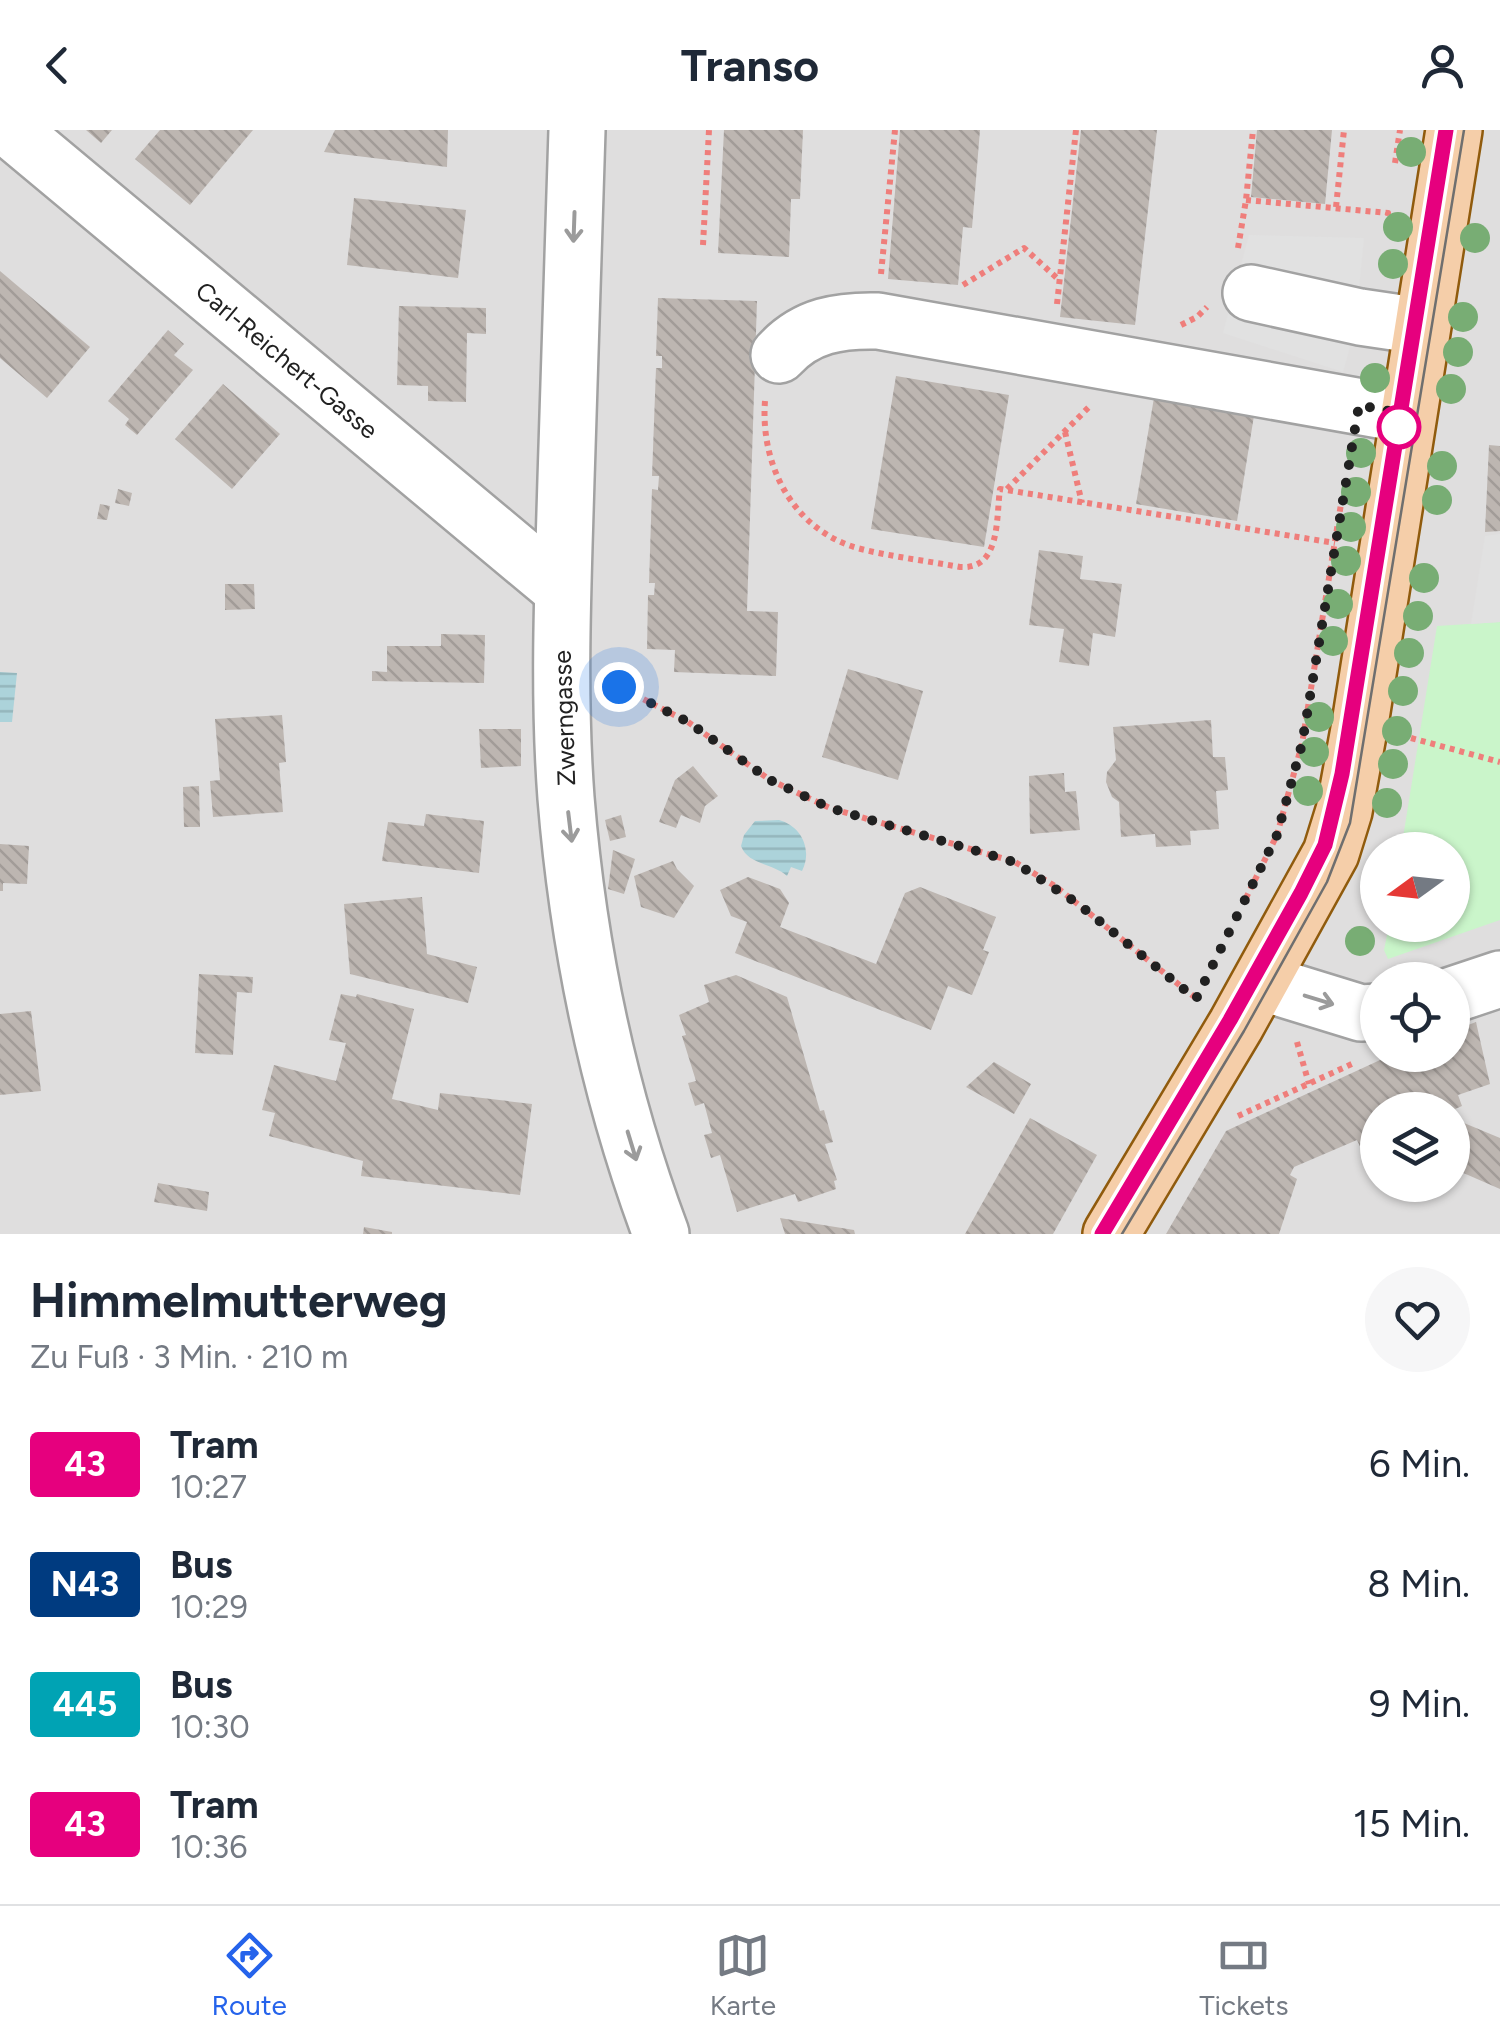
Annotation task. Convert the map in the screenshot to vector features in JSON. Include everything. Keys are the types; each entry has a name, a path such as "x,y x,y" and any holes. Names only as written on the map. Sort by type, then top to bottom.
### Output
{"main road":[{"path":"1111,1234 1225,996 1331,853 1340,831 1454,130"}],"street":[{"name":"Carl-Reichert-Gasse","path":"11,130 562,590"},
{"name":"Zwerngasse","path":"577,130 562,590 566,799 582,926 612,1079 660,1234"},
{"path":"1234,284 1360,317 1422,326"},
{"path":"780,355 808,332 832,323 878,322 1408,415"},
{"path":"1470,989 1500,979"},
{"path":"1225,996 1270,985 1360,1014"}],"path":[{"path":"702,245 709,130"},
{"path":"880,282 895,130"},
{"path":"1056,308 1076,130"},
{"path":"1165,329 1198,317 1234,284 1253,130"},
{"path":"1336,208 1344,130"},
{"path":"1246,200 1388,213 1385,231"},
{"path":"955,290 1024,248 1059,280"},
{"path":"780,355 766,388 765,438 772,464 792,504 831,538 859,549 960,567 977,566 992,549 1000,489 1334,543"},
{"path":"1006,490 1094,402 1112,362"},
{"path":"1065,432 1082,503"},
{"path":"1245,901 1277,835 1290,789 1344,492"},
{"path":"602,678 688,722 770,780 830,808 1014,862 1084,909 1150,965 1225,996"},
{"path":"1411,738 1500,762"},
{"path":"1293,1028 1310,1084"},
{"path":"1237,1116 1310,1084 1360,1043"}],"shaded area":[{"path":"0,130 1500,130 1500,1234 0,1234"},
{"path":"1249,235 1364,238 1355,329 1343,372 1223,333"},
{"path":"1500,534 1500,622 1471,624 1485,536"}],"green space":[{"path":"1500,622 1500,920 1470,930 1470,832 1404,832 1437,626"},
{"path":"1386,942 1437,942 1388,959"}],"water":[{"path":"0,672 17,673 12,722 0,722"},
{"path":"779,820 799,833 805,847 802,871 791,867 787,876 749,857 741,846 755,821"}],"building":[{"path":"86,130 112,130 101,143"},
{"path":"160,130 253,130 190,205 135,159"},
{"path":"335,130 448,130 447,167 324,152"},
{"path":"724,130 803,130 800,199 791,199 789,257 718,253"},
{"path":"900,130 980,130 972,228 963,227 958,285 888,279"},
{"path":"1081,130 1157,130 1135,325 1060,317"},
{"path":"1257,130 1332,130 1325,204 1251,197"},
{"path":"354,198 466,210 458,278 347,265"},
{"path":"0,271 90,347 47,398 0,358"},
{"path":"658,298 757,301 747,611 778,612 776,676 674,672 675,650 647,649 648,595 654,595 655,583 649,583 652,489 658,490 659,476 652,476 656,368 662,368 662,356 656,356"},
{"path":"399,306 486,308 486,334 467,333 466,402 428,401 428,386 397,385"},
{"path":"168,330 184,344 174,355 193,370 137,435 125,425 129,419 108,401"},
{"path":"896,376 1009,395 984,547 871,529"},
{"path":"1157,380 1257,397 1237,521 1136,504"},
{"path":"223,384 280,434 232,489 175,439"},
{"path":"1489,445 1500,446 1500,531 1485,532"},
{"path":"118,489 132,493 129,506 115,503"},
{"path":"100,504 110,506 107,520 97,519"},
{"path":"1039,550 1083,556 1080,579 1122,584 1115,637 1093,633 1089,666 1059,662 1064,629 1029,625"},
{"path":"225,584 254,584 255,609 225,610"},
{"path":"441,634 485,635 484,683 372,681 372,671 387,672 387,646 441,646"},
{"path":"848,669 923,691 898,780 822,757"},
{"path":"282,715 286,762 279,763 283,812 213,817 210,781 220,780 215,719"},
{"path":"1211,720 1213,757 1225,757 1228,790 1216,791 1219,829 1190,831 1191,845 1156,847 1155,834 1121,837 1119,802 1112,797 1106,782 1107,772 1116,760 1113,727"},
{"path":"479,729 521,729 521,766 481,768"},
{"path":"693,766 718,796 705,806 700,823 681,815 676,828 659,822 675,780"},
{"path":"1064,773 1065,792 1076,791 1080,830 1030,834 1029,776"},
{"path":"199,786 200,827 184,827 183,787"},
{"path":"426,814 484,821 479,873 382,861 388,822 424,826"},
{"path":"621,815 626,837 610,841 605,820"},
{"path":"0,844 29,846 27,884 3,883 0,891"},
{"path":"613,850 635,859 624,894 608,889"},
{"path":"673,861 694,886 674,918 641,907 634,876"},
{"path":"748,877 780,889 789,903 780,927 876,964 905,893 920,887 996,917 983,950 989,952 972,995 948,986 931,1030 735,953 747,922 731,916 720,890"},
{"path":"422,897 427,954 477,967 468,1003 350,974 344,904"},
{"path":"199,974 253,977 252,993 237,992 233,1055 195,1053"},
{"path":"736,975 787,997 820,1111 824,1110 833,1142 825,1144 837,1180 836,1189 798,1202 795,1194 737,1212 720,1155 711,1158 704,1135 712,1133 704,1103 695,1106 688,1083 696,1081 679,1015 709,1002 704,985"},
{"path":"341,994 357,994 414,1009 392,1099 438,1110 440,1093 532,1104 520,1195 361,1176 363,1161 269,1136 275,1113 262,1110 274,1065 336,1081 346,1043 329,1040"},
{"path":"31,1011 41,1091 0,1095 0,1014"},
{"path":"1476,1022 1490,1084 1467,1092 1360,1092 1360,1146 1357,1140 1294,1167 1290,1175 1297,1179 1279,1234 1166,1234 1226,1131 1360,1069 1470,1072 1470,1024"},
{"path":"994,1062 1031,1084 1014,1114 966,1087"},
{"path":"1030,1118 1097,1155 1053,1234 965,1234"},
{"path":"1470,1126 1500,1138 1500,1189 1470,1176"},
{"path":"158,1183 209,1192 207,1211 154,1202"},
{"path":"780,1218 854,1230 855,1234 785,1234"},
{"path":"364,1227 392,1232 392,1234 363,1234"}],"tram line":[{"path":"1102,1234 1301,893 1325,845 1342,773 1446,130"},
{"name":"43","path":"1102,1234 1230,1020 1325,845 1337,805 1446,130"},
{"path":"1122,1234 1244,1031 1327,882 1350,823 1464,130"}],"route":[{"path":"619,687 688,722 770,780 830,808 1014,862 1077,903 1196,999 1277,835 1290,789 1302,744 1359,405 1408,415 1405,428 1399,427"}]}
